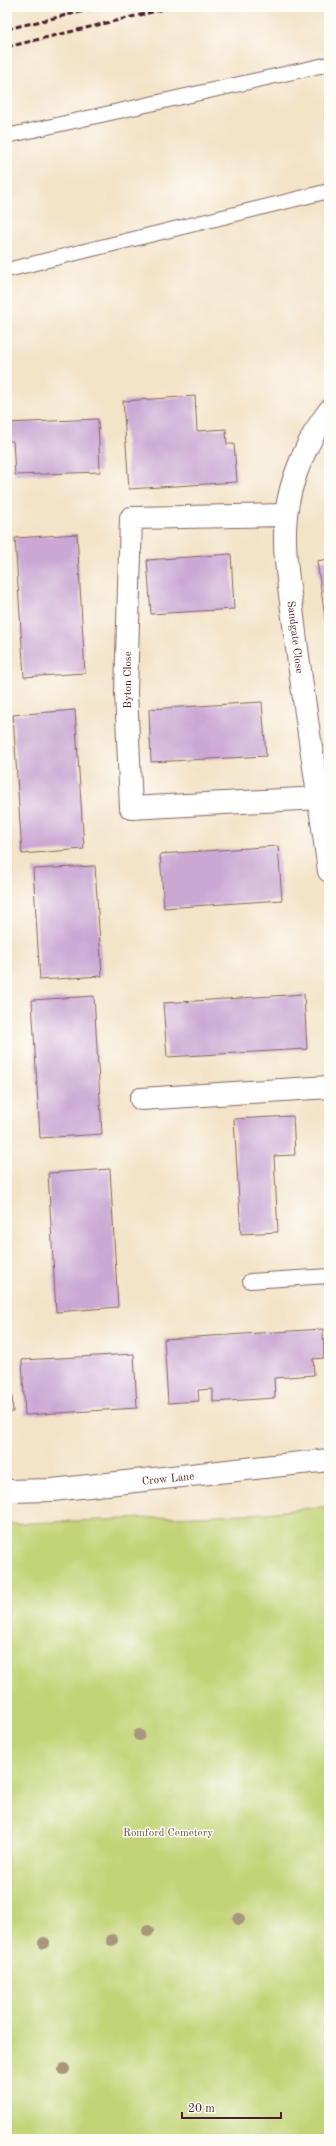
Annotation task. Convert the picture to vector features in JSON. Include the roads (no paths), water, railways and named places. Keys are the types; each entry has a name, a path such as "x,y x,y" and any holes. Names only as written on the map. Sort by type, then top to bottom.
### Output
{"street":[{"name":"Sandgate Close","path":"329,411 309,446 294,478 284,531 298,660 329,871"},
{"name":"Byton Close","path":"286,515 131,518 126,692 131,808 319,798"},
{"path":"141,1099 329,1087"},
{"name":"Crow Lane","path":"7,1491 52,1490 329,1460"}],"lane":[{"path":"7,136 329,64"},
{"path":"7,270 329,191"},
{"path":"250,1281 329,1276"}],"railway":[{"path":"7,29 101,7"},
{"path":"7,47 173,7"}],"park label":[{"name":"Romford Cemetery","path":"168,1832"}]}
